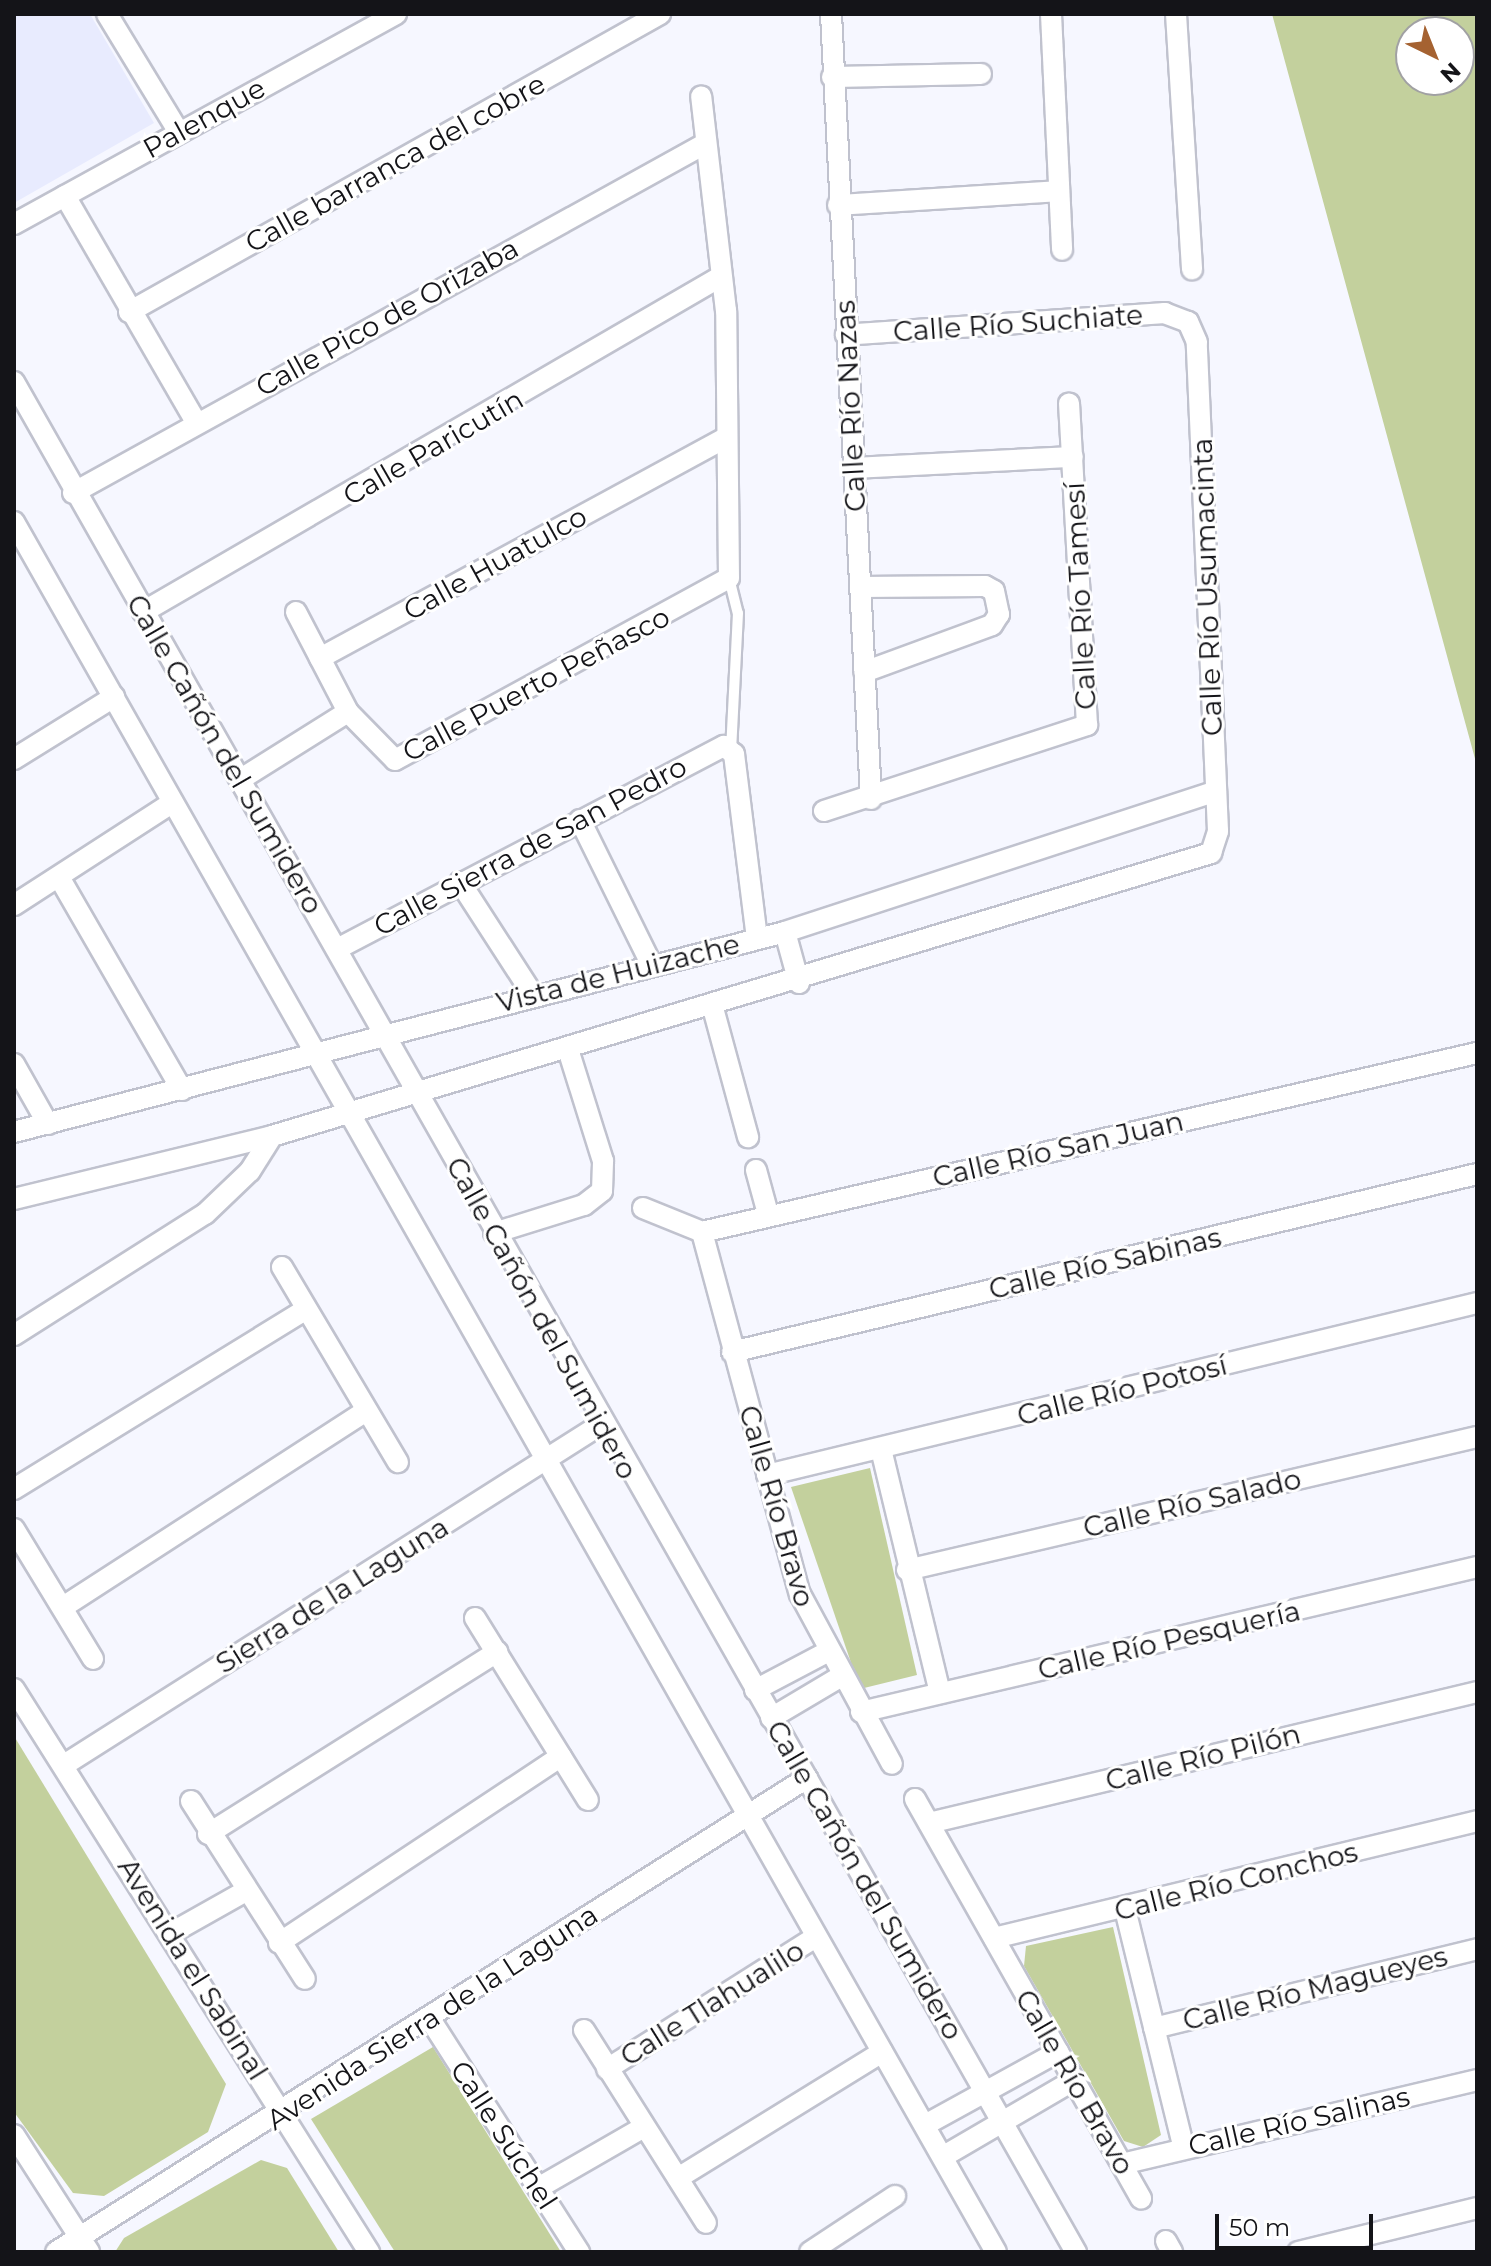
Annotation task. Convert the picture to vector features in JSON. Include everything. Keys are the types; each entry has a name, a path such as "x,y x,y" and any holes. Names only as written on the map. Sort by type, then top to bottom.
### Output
{"street":[{"name":"Palenque","path":"14,224 178,131 396,14"},
{"name":"Calle barranca del cobre","path":"129,312 660,14"},
{"name":"Calle Río Nazas","path":"831,14 838,205 871,799"},
{"path":"1051,14 1062,250"},
{"path":"1176,14 1192,270"},
{"path":"112,16 178,131"},
{"path":"832,77 981,74"},
{"path":"701,96 703,145 720,277 723,439 731,575"},
{"name":"Calle Pico de Orizaba","path":"73,493 196,422 703,145"},
{"path":"838,205 1059,191"},
{"path":"65,196 129,312 196,422"},
{"name":"Calle Paricutín","path":"143,612 720,277"},
{"name":"Calle Río Suchiate","path":"846,335 1165,313 1188,322"},
{"name":"Calle Río Usumacinta","path":"1188,322 1197,342 1218,839 1211,853"},
{"name":"Calle Cañón del Sumidero","path":"14,382 73,493 337,949 600,1425 807,1778 1076,2252"},
{"path":"1069,404 1073,457"},
{"name":"Calle Huatulco","path":"320,658 723,439"},
{"name":"Calle Río Tamesí","path":"853,468 1073,457 1087,725 871,799"},
{"path":"14,522 313,1057 746,1816 944,2156 996,2252"},
{"name":"Calle Puerto Peñasco","path":"348,712 379,750 403,759 731,575"},
{"path":"860,587 985,586 994,591 999,614 992,625 864,672"},
{"path":"241,779 348,712 296,612"},
{"path":"14,759 114,697"},
{"path":"727,748 757,938"},
{"name":"Calle Sierra de San Pedro","path":"337,949 580,820 727,748"},
{"name":"Vista de Huizache","path":"14,1132 313,1057 384,1034 785,932 1216,791"},
{"path":"824,811 871,799"},
{"path":"14,905 173,802"},
{"path":"580,820 652,966"},
{"name":"Vista de Huizache","path":"14,1199 272,1136 346,1112 799,983 1211,853"},
{"path":"59,877 182,1090"},
{"path":"460,882 533,995"},
{"path":"785,932 799,983"},
{"path":"713,1008 748,1137"},
{"path":"494,1233 596,1198 606,1179 568,1049"},
{"name":"Calle Río San Juan","path":"702,1232 768,1214 1477,1053"},
{"path":"14,1064 48,1124"},
{"path":"14,1335 205,1214 250,1171 272,1136"},
{"path":"756,1170 768,1214"},
{"name":"Calle Río Sabinas","path":"732,1352 1477,1174"},
{"path":"643,1208 702,1232"},
{"name":"Calle Río Bravo","path":"702,1232 800,1594 840,1677 892,1764"},
{"path":"282,1267 364,1412 398,1462"},
{"name":"Calle Río Potosí","path":"767,1475 1477,1303"},
{"path":"14,1489 305,1310"},
{"path":"63,1607 364,1412"},
{"name":"Sierra de la Laguna","path":"64,1765 600,1425"},
{"name":"Calle Río Salado","path":"907,1570 1477,1437"},
{"path":"881,1449 907,1570 940,1693"},
{"path":"14,1529 22,1559 63,1607 93,1659"},
{"name":"Calle Río Pesquería","path":"861,1712 1477,1567"},
{"path":"475,1618 588,1800"},
{"path":"208,1834 497,1652"},
{"path":"755,1690 827,1652"},
{"path":"771,1718 840,1677"},
{"name":"Avenida el Sabinal","path":"14,1689 173,1932 369,2252"},
{"name":"Calle Río Pilón","path":"929,1823 1477,1692"},
{"path":"279,1943 561,1756"},
{"name":"Avenida Sierra de la Laguna","path":"56,2252 84,2244 282,2113 807,1778"},
{"name":"Calle Río Bravo","path":"915,1799 1141,2198"},
{"path":"191,1801 244,1892 305,1979"},
{"name":"Calle Río Conchos","path":"994,1938 1125,1909 1477,1821"},
{"path":"173,1932 244,1892"},
{"path":"1125,1909 1183,2146"},
{"name":"Calle Tlahualilo","path":"607,2069 816,1937"},
{"name":"Calle Río Magueyes","path":"1154,2028 1477,1949"},
{"name":"Calle Súchel","path":"430,2019 579,2252"},
{"path":"584,2030 706,2223"},
{"path":"678,2178 882,2052"},
{"path":"925,2125 1058,2052"},
{"path":"944,2156 1074,2080"},
{"name":"Calle Río Salinas","path":"1122,2164 1183,2146 1477,2080"},
{"path":"538,2188 644,2127"},
{"path":"14,2135 84,2244"},
{"path":"810,2252 895,2196"},
{"path":"1298,2252 1477,2208"}],"lane":[{"path":"727,748 738,613 731,575"}],"shaded area":[{"path":"14,14 90,14 154,123 14,203"}],"green space":[{"path":"1272,14 1477,14 1477,766"},
{"path":"870,1468 917,1675 860,1689 791,1487"},
{"path":"14,1736 226,2084 208,2132 104,2196 73,2193 14,2112"},
{"path":"1113,1927 1161,2135 1143,2147 1124,2141 1024,1966 1026,1946"},
{"path":"433,2047 561,2252 395,2252 311,2119"},
{"path":"261,2160 287,2168 339,2252 115,2252 124,2238"}]}
